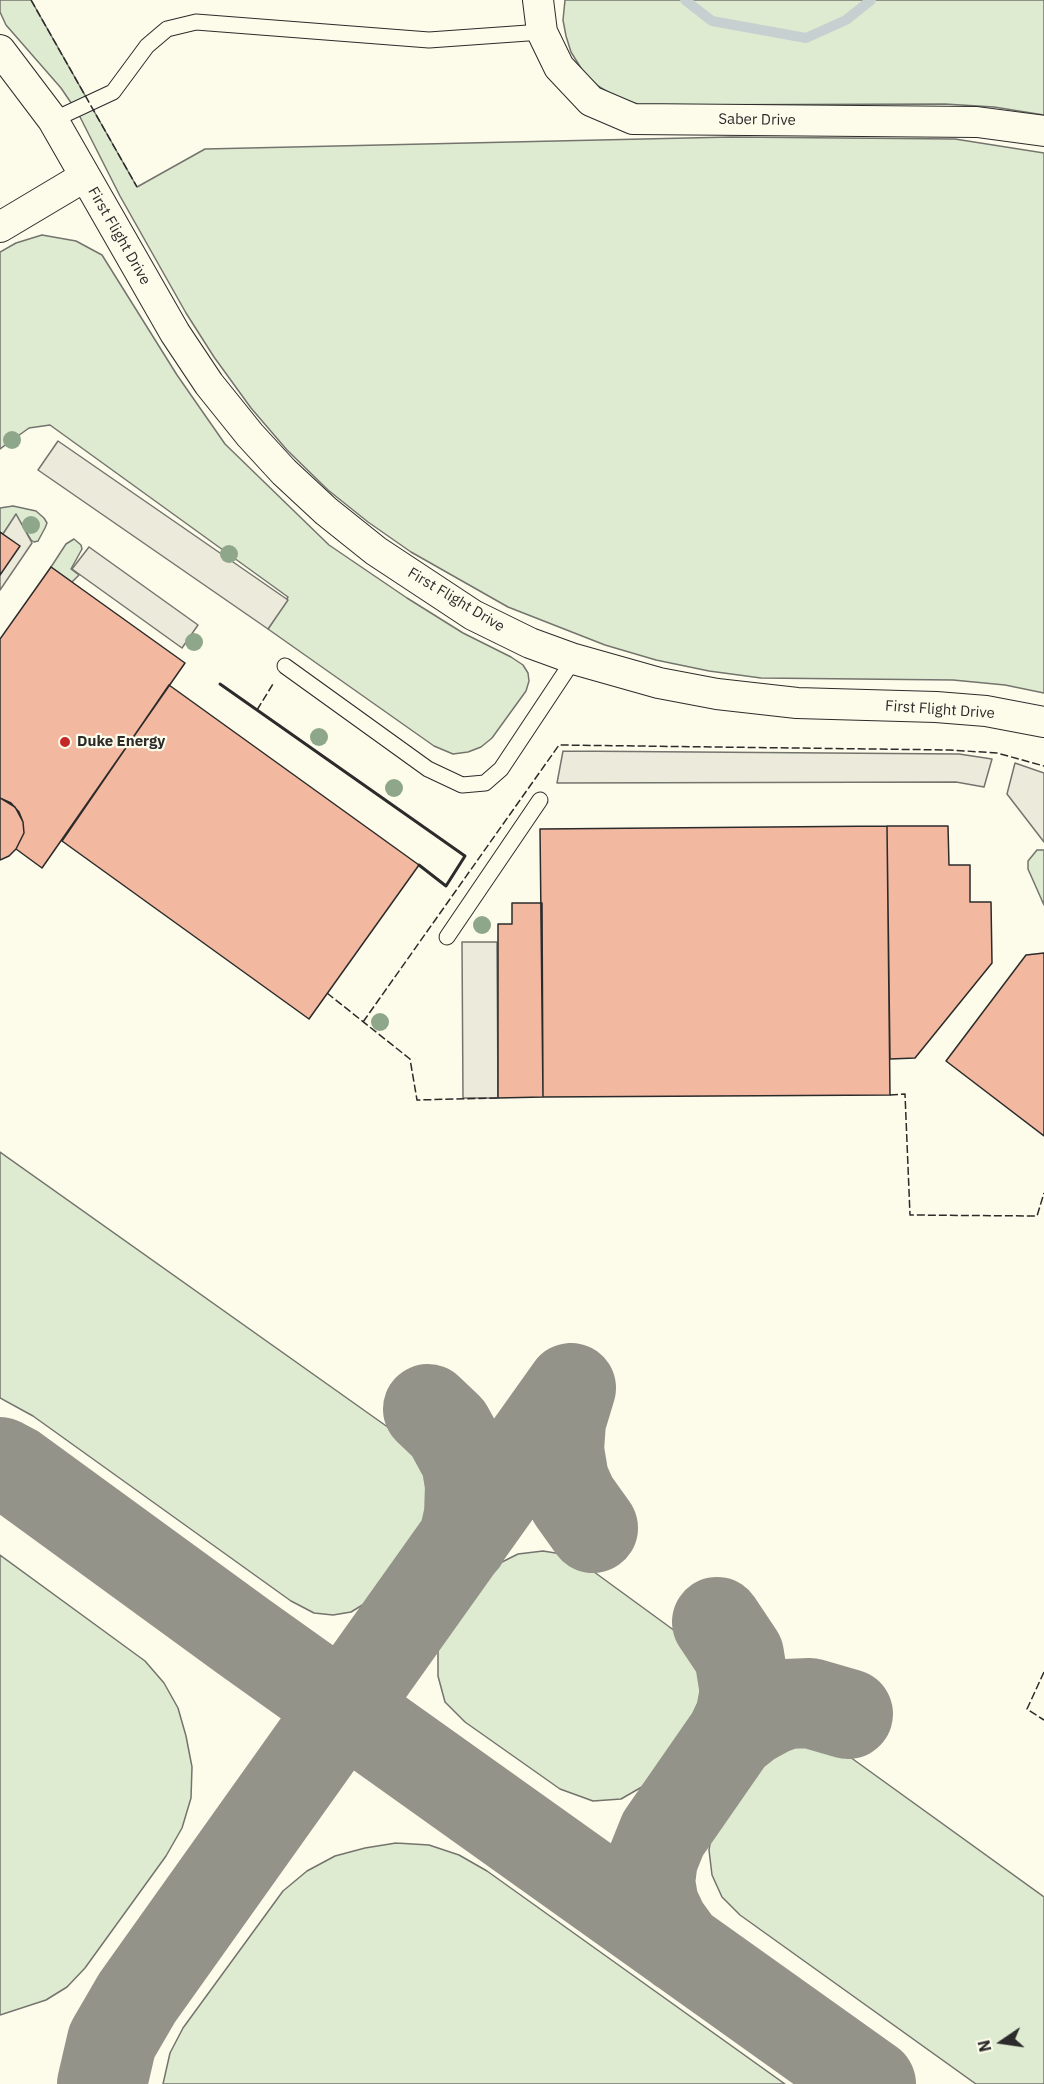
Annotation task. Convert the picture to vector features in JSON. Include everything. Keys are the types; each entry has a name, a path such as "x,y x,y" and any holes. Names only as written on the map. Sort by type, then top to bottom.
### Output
{"street":[{"name":"Saber Drive","path":"538,0 542,32 559,67 591,101 633,119 977,122 1044,131"},
{"name":"First Flight Drive","path":"0,50 53,120 175,333 209,384 250,435 284,472 326,511 376,551 473,615 530,643 574,659 658,683 717,694 797,703 936,707 986,711 1044,722"},
{"path":"0,227 84,177"}],"lane":[{"path":"53,120 113,92 147,46 167,29 196,22 429,40 542,32"},
{"path":"285,666 428,769 462,785 485,783 501,769 574,659"},
{"path":"447,937 540,800"}],"green space":[{"path":"0,0 31,0 137,187 205,149 731,137 955,139 1044,153 1044,693 1005,685 953,680 761,678 709,671 656,660 605,645 508,607 411,552 328,490 287,450 251,408 186,313 120,196 78,113 61,88 6,25 0,12"},
{"path":"565,0 1044,0 1044,115 994,107 945,104 640,105 616,97 598,86 584,73 571,52 566,36 563,20"},
{"path":"42,235 76,241 102,255 177,375 225,444 329,545 463,633 523,665 528,673 529,681 526,691 492,738 481,747 468,752 453,754 434,746 268,629 288,597 50,425 29,428 0,449 0,252 16,243"},
{"path":"13,506 36,511 44,518 47,523 38,541 31,540 16,515 3,534 0,532 0,508"},
{"path":"74,539 82,549 71,569 79,575 72,582 51,567 66,544"},
{"path":"1037,850 1044,850 1044,905 1028,869 1028,861"},
{"path":"0,1152 406,1440 424,1464 431,1492 428,1514 416,1541 400,1567 377,1596 351,1612 333,1615 314,1613 291,1601 33,1416 0,1398"},
{"path":"543,1551 568,1555 590,1569 675,1631 695,1655 701,1683 698,1711 668,1762 647,1784 621,1799 593,1801 560,1789 465,1722 445,1702 438,1676 438,1650 461,1603 477,1582 496,1565 518,1554"},
{"path":"0,1555 145,1661 164,1683 178,1708 192,1767 191,1798 182,1828 166,1856 85,1968 67,1987 46,2000 0,2015"},
{"path":"801,1744 826,1747 850,1757 1044,1897 1044,2084 976,2084 740,1915 722,1897 712,1875 709,1850 713,1825 724,1802 756,1764 776,1749"},
{"path":"396,1843 429,1845 459,1855 487,1871 785,2084 163,2084 170,2053 183,2028 283,1891 307,1871 335,1856"}],"shaded area":[{"path":"58,441 288,600 268,629 38,470"},
{"path":"16,514 32,543 0,590 0,532 3,534"},
{"path":"89,547 198,625 182,648 72,569"},
{"path":"563,751 959,754 992,759 984,787 956,782 557,783"},
{"path":"1015,763 1044,773 1044,842 1007,794"},
{"path":"462,942 497,942 498,1098 463,1098"}],"building":[{"path":"0,532 20,546 0,575"},
{"name":"Duke Energy","path":"51,567 185,663 42,868 16,849 24,833 23,822 15,807 0,798 0,639"},
{"path":"169,685 419,865 309,1019 62,841"},
{"path":"0,798 11,803 19,812 24,833 16,849 9,856 0,860"},
{"path":"887,826 890,1095 543,1097 540,829"},
{"path":"887,826 948,826 949,865 970,865 970,902 991,902 992,963 915,1058 890,1059"},
{"path":"512,903 542,903 543,1097 498,1098 498,924 512,924"},
{"path":"1044,953 1044,1136 946,1061 1026,955"}],"waterway":[{"path":"685,0 712,21 806,38 846,20 871,0"}],"taxiway":[{"path":"571,1388 561,1421 559,1450 564,1480 573,1500 593,1528"},
{"path":"102,2084 112,2041 137,1998 571,1388"},
{"path":"428,1409 448,1428 466,1461 470,1485 469,1515 463,1541"},
{"path":"0,1462 15,1470 244,1637 871,2084"},
{"path":"680,1948 664,1926 654,1905 650,1882 653,1859 663,1834 731,1736 740,1717 745,1692 739,1655 717,1622"},
{"path":"731,1736 750,1721 786,1704 810,1703 848,1714"}],"fence":[{"path":"31,0 137,187"},
{"path":"257,710 273,684"},
{"path":"363,1022 559,745 950,750 997,753 1044,766"},
{"path":"327,993 410,1059 417,1100 498,1098"},
{"path":"890,1095 905,1094 910,1215 1037,1216 1044,1193"},
{"path":"1044,1672 1027,1709 1044,1720"}],"wall":[{"path":"220,684 465,856 446,886 419,865"}],"place":[{"name":"Duke Energy","path":"65,742"}]}
